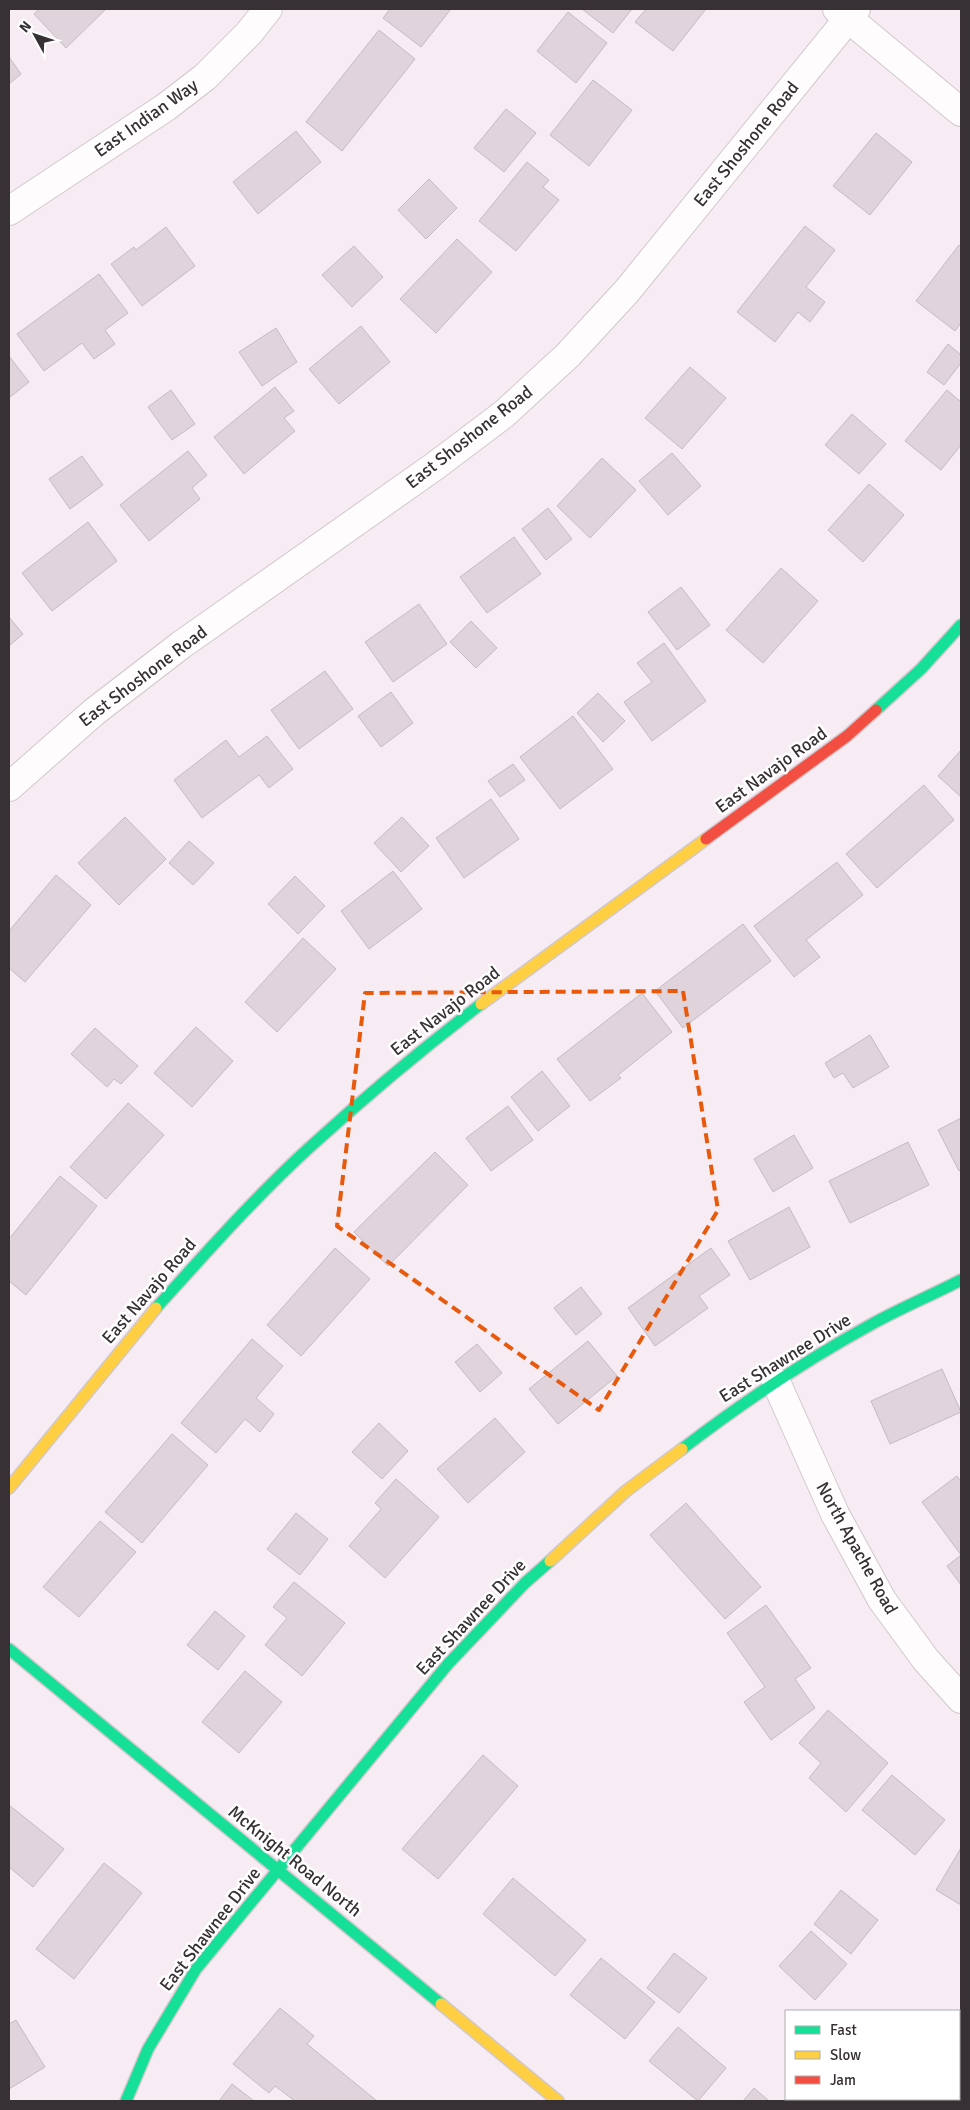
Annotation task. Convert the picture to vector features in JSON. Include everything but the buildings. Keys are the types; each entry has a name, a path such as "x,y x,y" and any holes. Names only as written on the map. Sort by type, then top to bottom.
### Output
{"street":[{"name":"East Indian Way","path":"9,210 166,107 205,77 249,33 268,9"},
{"path":"847,12 961,112"},
{"name":"East Shoshone Road","path":"9,786 94,712 181,646 435,466 512,407 568,355 627,291 847,12"},
{"name":"East Navajo Road","path":"9,1488 146,1318 230,1226 309,1148 411,1058 513,980 848,736 921,669 961,625"},
{"name":"East Shawnee Drive","path":"126,2101 135,2076 162,2020 196,1969 448,1664 525,1583 626,1491 724,1416 872,1324 961,1280"},
{"name":"North Apache Road","path":"776,1382 835,1514 882,1600 926,1660 961,1700"},
{"name":"McKnight Road North","path":"9,1649 558,2101"}],"highlighted area":[{"path":"683,991 718,1210 599,1410 337,1226 365,993"}],"traffic: fast":[{"path":"876,710 921,669 961,625"},
{"path":"156,1308 231,1226 290,1166 394,1074 481,1004"},
{"path":"682,1449 751,1399 823,1352 883,1318 961,1280"},
{"path":"126,2101 148,2049 196,1969 448,1664 525,1583 550,1561"},
{"path":"9,1649 441,2004"}],"traffic: slow":[{"path":"481,1004 706,839"},
{"path":"9,1488 156,1308"},
{"path":"550,1561 626,1491 682,1449"},
{"path":"441,2004 558,2101"}],"traffic: jam":[{"path":"706,839 847,736 876,710"}]}
